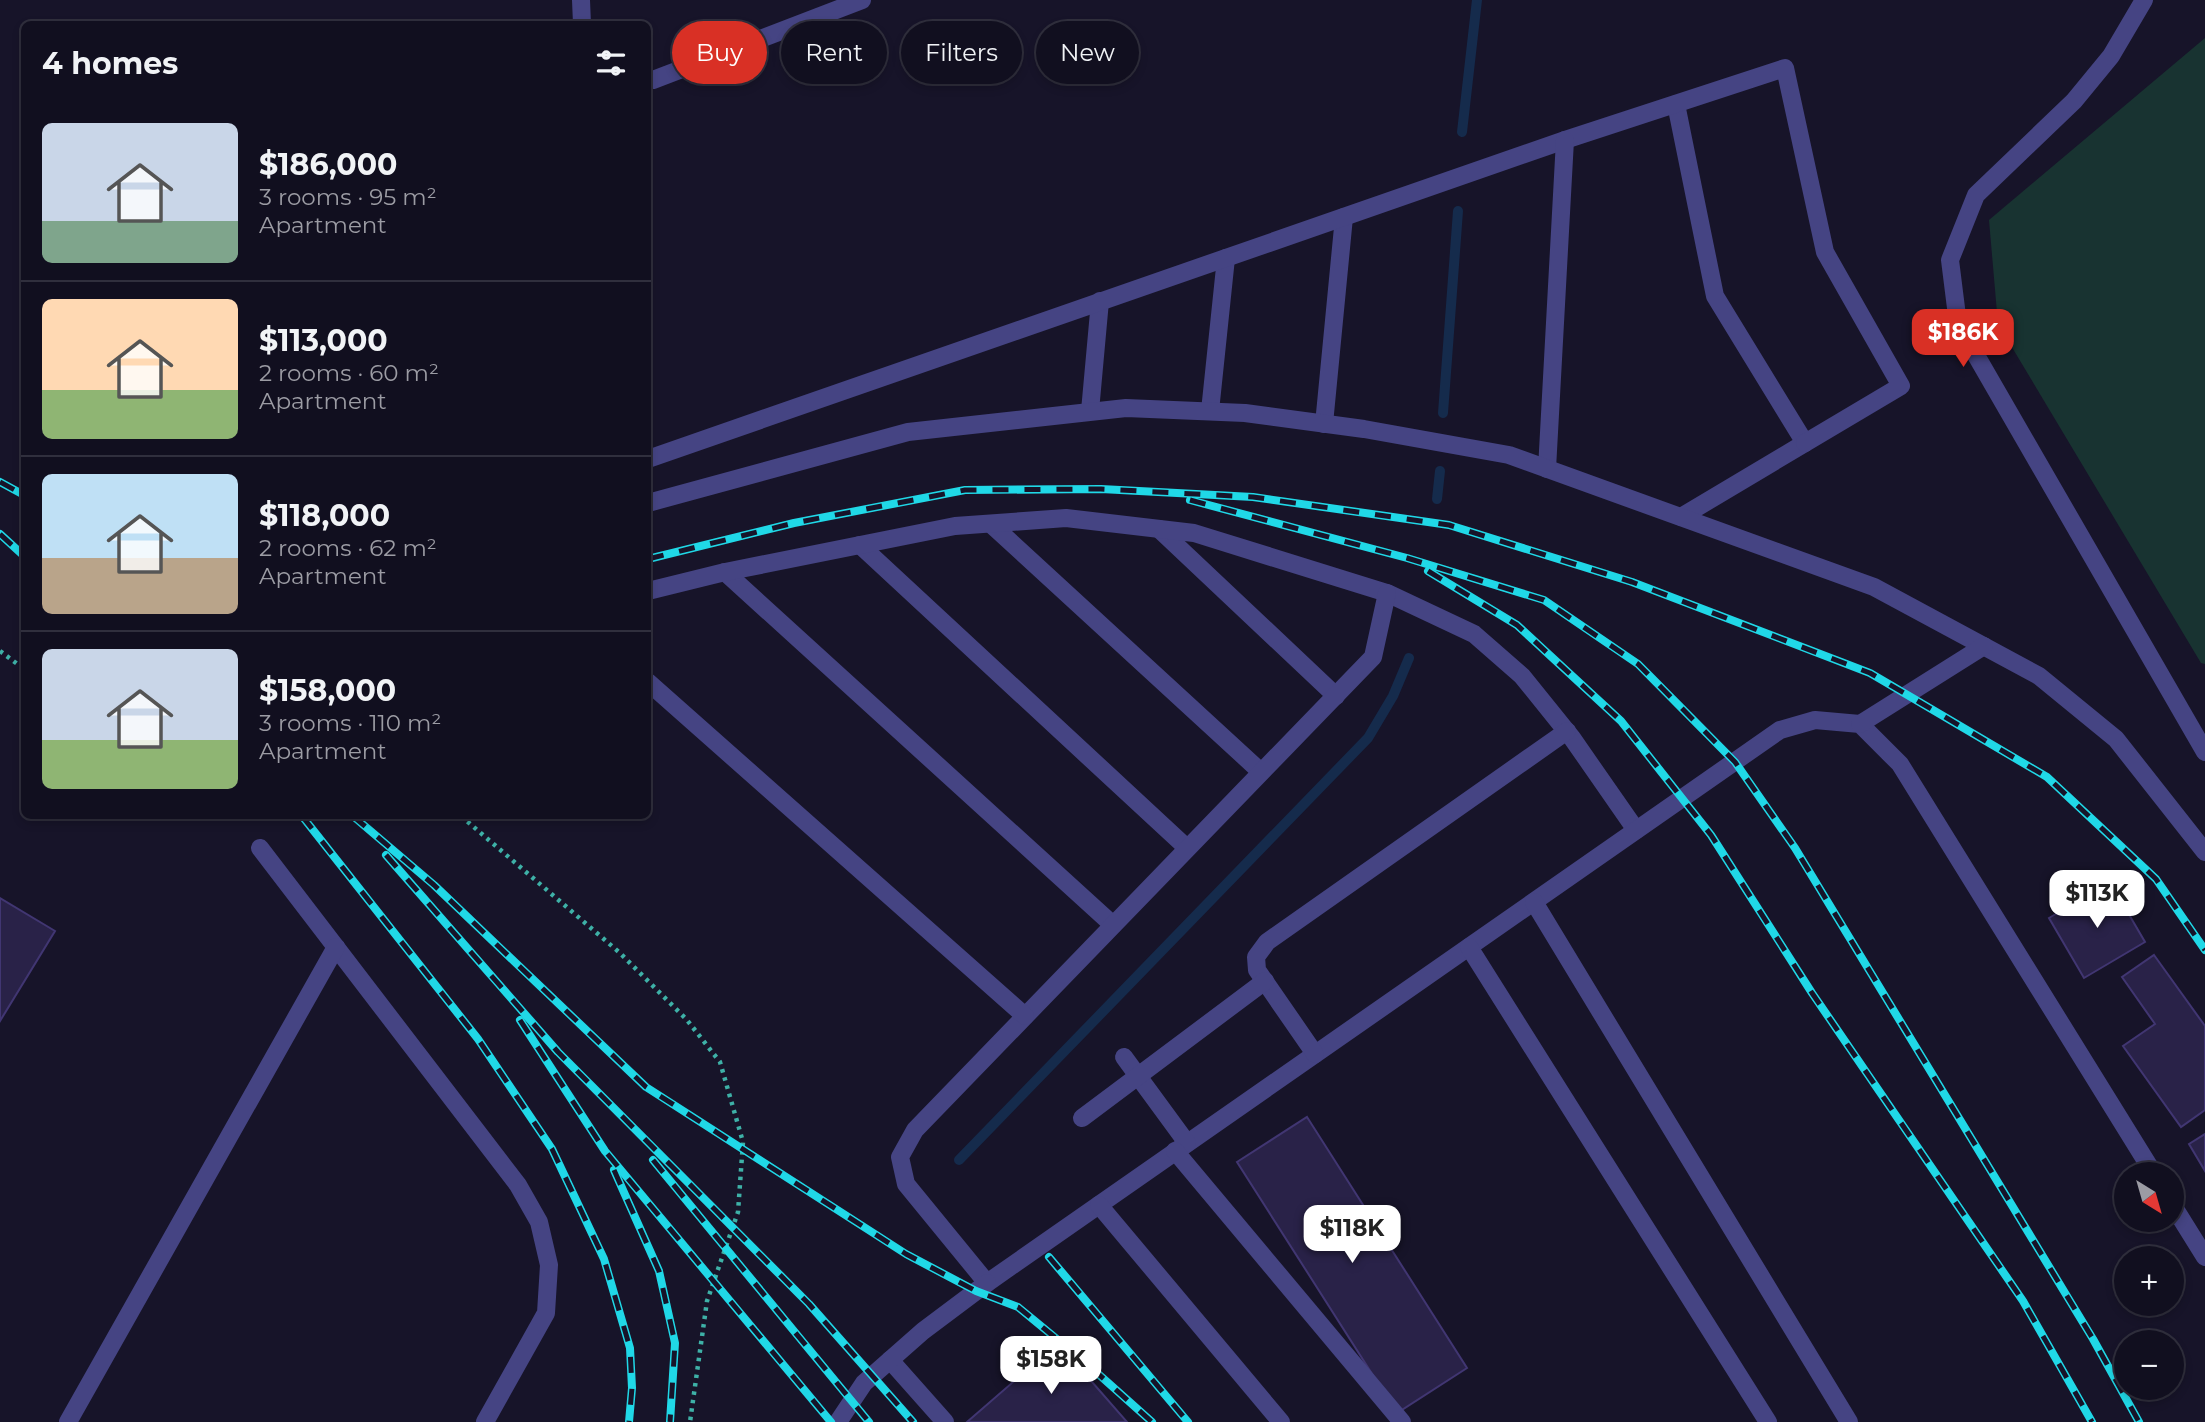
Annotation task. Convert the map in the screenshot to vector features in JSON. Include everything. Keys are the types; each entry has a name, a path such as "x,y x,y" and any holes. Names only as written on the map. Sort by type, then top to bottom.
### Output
{"street":[{"path":"581,0 582,21"},
{"path":"651,80 862,0"},
{"path":"2144,0 2111,56 2074,101 1976,195 1950,260 1958,324 2205,752"},
{"path":"651,458 1565,140 1785,68 1825,253 1901,386 1681,517"},
{"path":"1676,104 1715,296 1805,443"},
{"path":"1547,469 1565,140"},
{"path":"1324,424 1344,217"},
{"path":"1210,411 1226,258"},
{"path":"1090,411 1100,301"},
{"path":"651,502 908,432 1126,408 1245,413 1509,455 1874,587 2039,676 2116,739 2205,852"},
{"path":"651,590 725,572 955,526 1066,519 1194,533 1387,593 1474,634 1522,676 1567,731 1636,830"},
{"path":"991,524 1261,772"},
{"path":"1159,529 1336,696"},
{"path":"860,545 1187,848"},
{"path":"725,572 1113,925"},
{"path":"987,1283 906,1184 900,1157 915,1130 1373,657 1387,593"},
{"path":"838,1422 864,1383 923,1331 987,1283 1780,730 1815,720 1860,724 1984,646"},
{"path":"651,685 1025,1016"},
{"path":"1860,724 1900,764 2147,1162"},
{"path":"1315,1054 1258,970 1256,957 1267,942 1567,731"},
{"path":"260,848 518,1185 539,1222 549,1265 546,1313 485,1422"},
{"path":"1534,902 1849,1422"},
{"path":"68,1422 336,947"},
{"path":"1469,947 1768,1422"},
{"path":"1082,1118 1265,981"},
{"path":"1124,1057 1181,1147 1402,1422"},
{"path":"1099,1205 1282,1422"},
{"path":"2184,1223 2205,1257"},
{"path":"890,1360 945,1422"}],"path":[{"path":"0,651 21,666"},
{"path":"464,819 620,953 687,1020 720,1062 743,1142 738,1212 707,1301 691,1422"}],"green space":[{"path":"2205,38 2205,664 2201,663 1998,324 1989,220"}],"building":[{"path":"2110,882 2145,942 2084,978 2049,918"},
{"path":"0,898 55,931 0,1021"},
{"path":"2154,955 2205,1026 2205,1110 2181,1127 2123,1046 2155,1024 2122,977"},
{"path":"1307,1117 1467,1368 1397,1413 1237,1162"},
{"path":"2205,1134 2205,1171 2189,1144"},
{"path":"1058,1343 1127,1422 967,1422"}],"waterway":[{"path":"1462,132 1477,0"},
{"path":"1443,413 1458,211"},
{"path":"1437,499 1440,471"},
{"path":"959,1160 1368,738 1393,696 1409,658"}],"railway":[{"path":"0,482 21,493"},
{"path":"651,558 794,523 965,490 1101,489 1253,497 1449,525 1632,582 1870,673 2047,777 2156,879 2205,950"},
{"path":"1190,500 1407,558 1544,600 1638,664 1735,762 1795,848 2093,1339 2139,1422"},
{"path":"0,534 21,553"},
{"path":"1428,571 1517,625 1621,721 1711,835 1812,993 2023,1301 2092,1422"},
{"path":"304,819 478,1039 552,1149 604,1259 630,1348 632,1388 629,1422"},
{"path":"357,819 434,885 646,1087 906,1254 976,1291 1018,1307 1152,1422"},
{"path":"386,855 558,1052 809,1304 913,1422"},
{"path":"520,1020 605,1151 831,1422"},
{"path":"653,1160 869,1422"},
{"path":"614,1170 659,1271 675,1343 670,1422"},
{"path":"1049,1257 1188,1422"}]}
